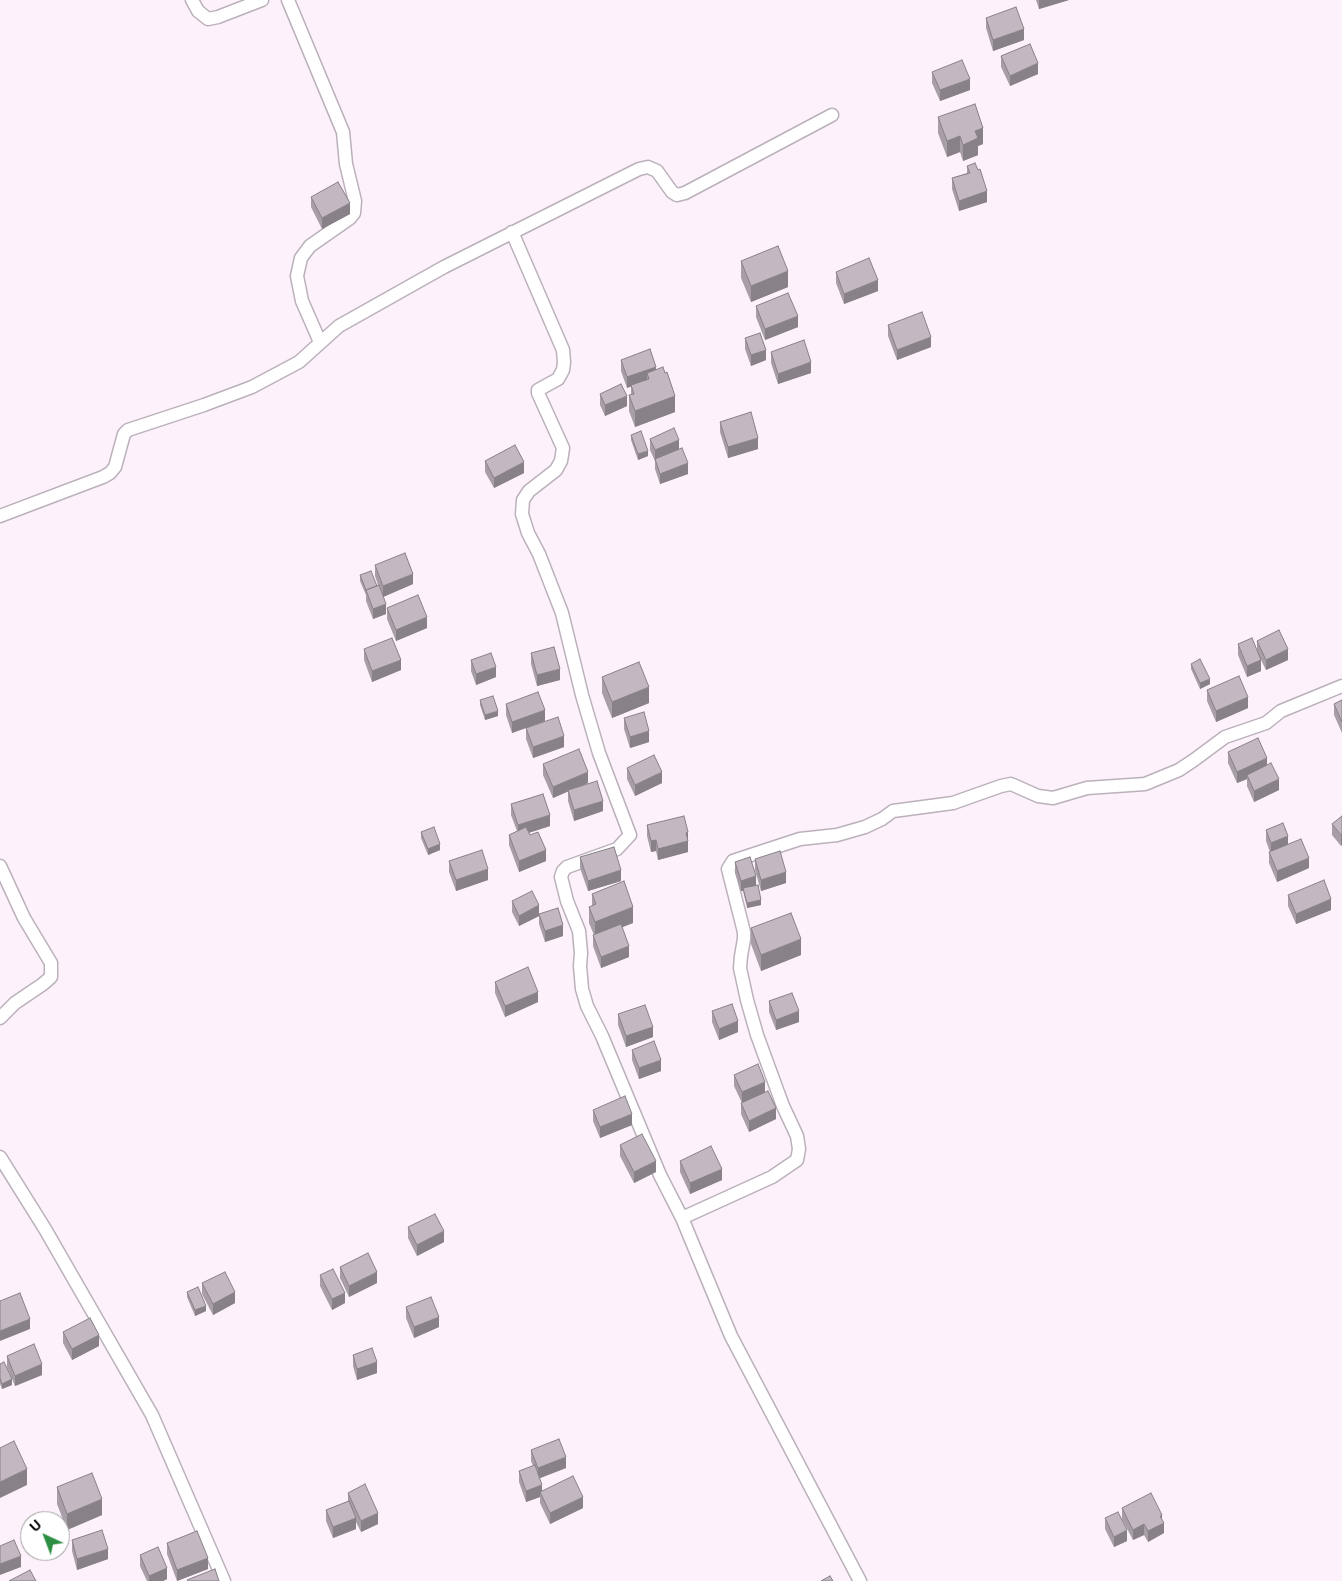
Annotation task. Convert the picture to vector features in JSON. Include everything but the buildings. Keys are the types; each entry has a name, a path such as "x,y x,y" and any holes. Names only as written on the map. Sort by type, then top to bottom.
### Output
{"street":[{"path":"192,0 198,11 208,19 262,0"},
{"path":"288,0 343,132 346,164 355,201 354,213 350,218 310,246 301,258 297,276 302,301 320,342"},
{"path":"0,516 103,477 110,473 114,467 124,434 128,430 252,387 298,362 339,326 444,267 639,169 648,167 656,171 672,192 677,195 832,115"},
{"path":"512,232 564,350 564,370 558,379 538,390 562,448 561,461 556,470 529,491 523,500 522,514 528,533 539,554 562,613 582,695 599,753 630,835 617,848 562,871 561,877 567,901 579,932 582,989 587,1006 602,1036 660,1175 682,1218 731,1336 860,1581"},
{"path":"682,1218 772,1177 797,1160 799,1149 797,1136 783,1106 757,1035 747,1000 740,968 744,932 728,869 733,861 800,839 837,835 866,827 893,811 953,803 1011,784 1038,796 1052,798 1087,788 1144,784 1179,770 1225,737 1266,723 1281,711 1342,686"},
{"path":"0,866 24,918 50,963 51,977 15,1003 0,1018"},
{"path":"0,1157 46,1229 152,1415 224,1581"}]}
